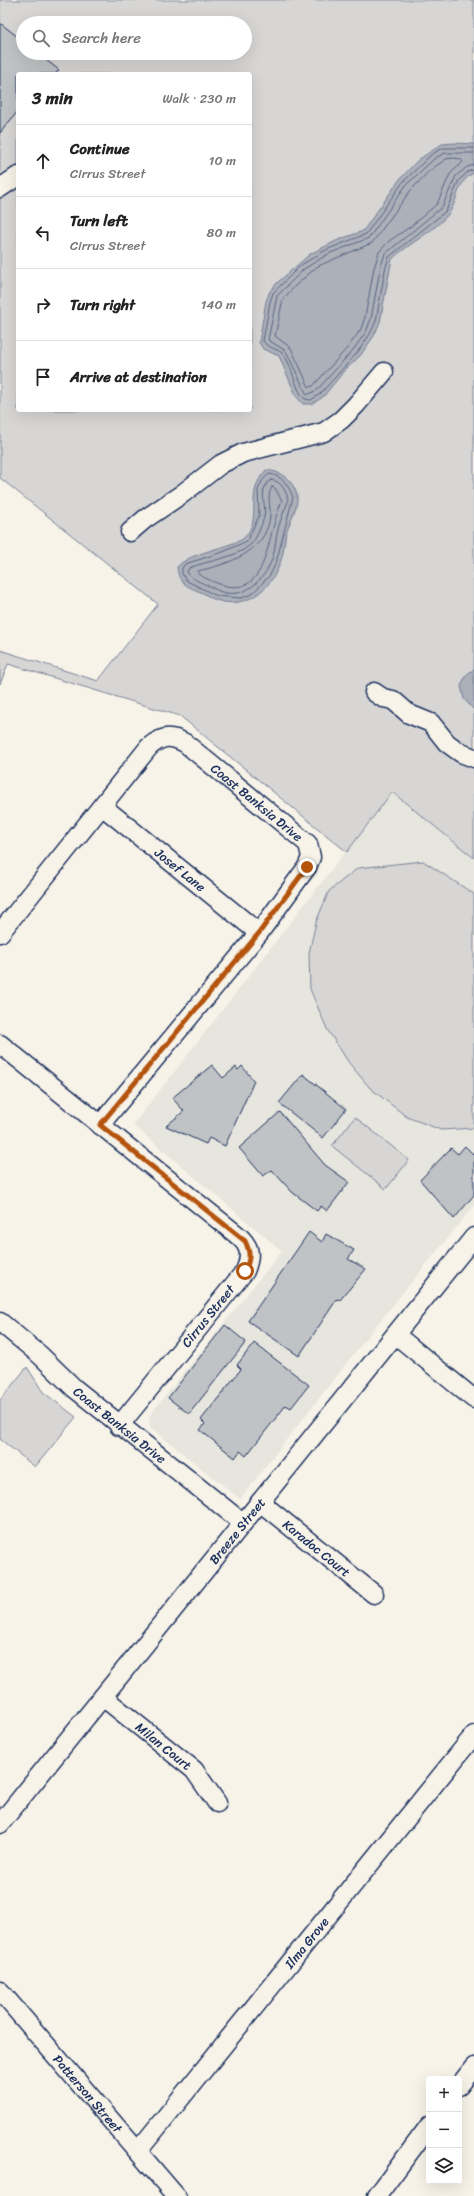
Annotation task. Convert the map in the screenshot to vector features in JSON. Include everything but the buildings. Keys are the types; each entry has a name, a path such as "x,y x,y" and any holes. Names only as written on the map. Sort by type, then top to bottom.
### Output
{"street":[{"path":"0,188 16,177"},
{"path":"130,532 145,519 182,494 221,464 244,454 324,432 341,420 384,372"},
{"path":"374,692 383,698 393,700 409,714 431,723 447,743 461,753 474,758"},
{"name":"Coast Banksia Drive","path":"0,933 149,747 165,736 172,737 185,743 303,838 310,850 311,857 307,867 259,933 100,1125"},
{"name":"Josef Lane","path":"102,806 259,933"},
{"name":"Cirrus Street","path":"0,1044 245,1241 249,1250 250,1259 245,1271 119,1426"},
{"name":"Breeze Street","path":"0,1824 474,1237"},
{"name":"Coast Banksia Drive","path":"0,1322 40,1355 58,1374 119,1426 243,1524"},
{"path":"396,1335 474,1399"},
{"name":"Karadoc Court","path":"260,1502 374,1594"},
{"name":"Milan Court","path":"103,1697 194,1770 217,1803"},
{"name":"Ilma Grove","path":"138,2151 474,1735"},
{"name":"Patterson Street","path":"0,1991 176,2196"},
{"path":"462,2082 474,2066"},
{"path":"377,2196 426,2130"}],"shaded area":[{"path":"0,0 474,0 474,858 392,792 347,852 180,716 8,664 0,684 0,650 98,681 158,604 0,478"},
{"path":"392,792 474,858 474,1206 374,1328 240,1499 150,1427 149,1416 282,1251 133,1125"},
{"path":"423,861 474,894 474,1128 441,1130 407,1117 370,1088 349,1063 327,1029 310,989 309,953 316,922 329,891 358,868"},
{"path":"355,1117 409,1160 386,1189 332,1146"},
{"path":"27,1367 43,1392 76,1417 35,1467 0,1439 0,1400"}],"water":[{"path":"442,144 474,144 474,173 461,185 453,207 445,218 392,259 380,322 374,336 360,356 344,371 323,397 312,404 303,404 296,396 279,356 263,349 259,342 266,301 270,291 310,254 338,240 363,231 400,179 418,160"},
{"path":"266,470 277,472 286,477 293,485 297,495 297,504 286,533 281,559 276,573 270,582 256,595 247,600 237,602 227,602 211,598 185,584 179,577 177,567 188,559 244,538 250,530 253,522 254,497 256,488 259,479"},
{"path":"474,669 474,710 464,699 461,686 466,675"}],"route":[{"path":"245,1271 250,1259 249,1250 245,1241 100,1125 259,933 307,867"}]}
